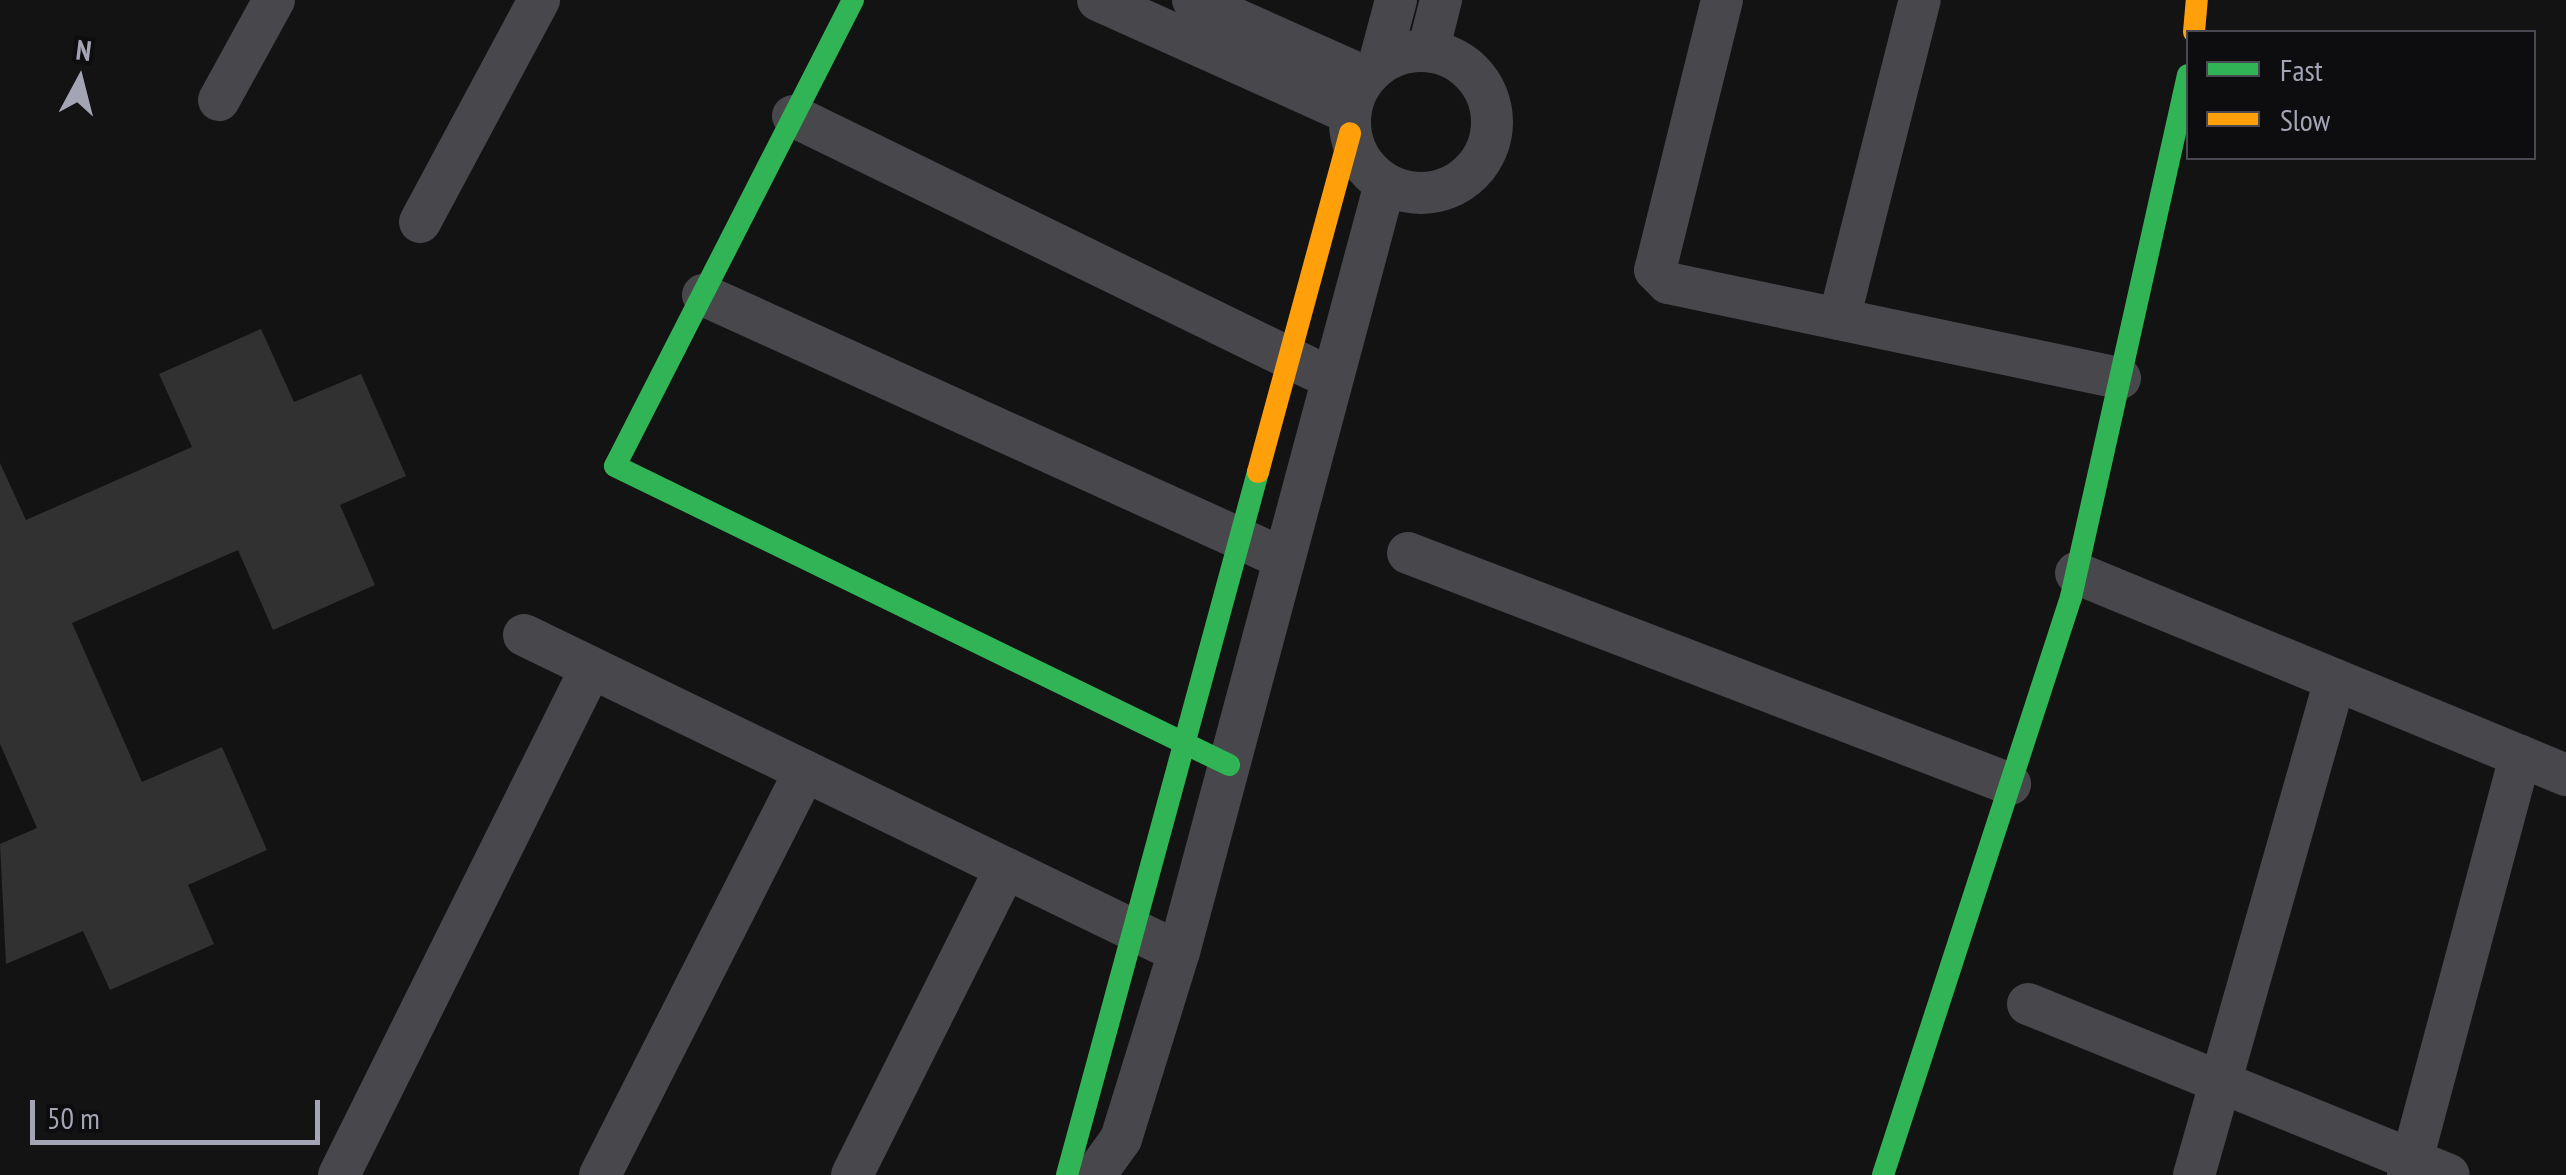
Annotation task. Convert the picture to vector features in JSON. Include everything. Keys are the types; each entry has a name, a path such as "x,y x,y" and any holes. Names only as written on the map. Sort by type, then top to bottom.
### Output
{"street":[{"path":"219,100 274,0"},
{"path":"420,222 540,0"},
{"path":"852,0 616,466 1229,765"},
{"path":"1098,0 1361,97"},
{"path":"1095,1175 1121,1138 1179,952 1385,184 1361,97 1193,0"},
{"path":"1068,1175 1361,97 1396,0"},
{"path":"1361,97 1428,52 1442,0"},
{"path":"1722,0 1655,270 1668,283 2120,378"},
{"path":"1839,318 1920,0"},
{"path":"2194,30 2196,0"},
{"path":"1385,184 1448,188 1489,144 1482,86 1454,58 1428,52"},
{"path":"1883,1175 2076,573 2186,84"},
{"path":"793,116 1333,379"},
{"path":"703,295 1284,559"},
{"path":"1408,553 2010,784"},
{"path":"2076,573 2566,774"},
{"path":"524,635 1179,952"},
{"path":"339,1175 591,668"},
{"path":"2194,1175 2334,680"},
{"path":"2028,1004 2423,1170 2520,756"},
{"path":"600,1175 805,772"},
{"path":"852,1175 1006,868"}],"building":[{"path":"261,329 294,402 361,374 406,476 340,505 375,585 273,630 238,550 72,623 142,782 222,747 267,850 188,885 214,944 110,990 83,931 6,964 0,844 37,828 0,744 0,463 26,520 192,447 159,374"}],"traffic: fast":[{"path":"853,0 615,466 1229,765"},
{"path":"1883,1175 2071,597 2186,84"},
{"path":"1067,1175 1258,472"}],"traffic: slow":[{"path":"2194,30 2197,0"},
{"path":"1258,472 1350,133"}]}
